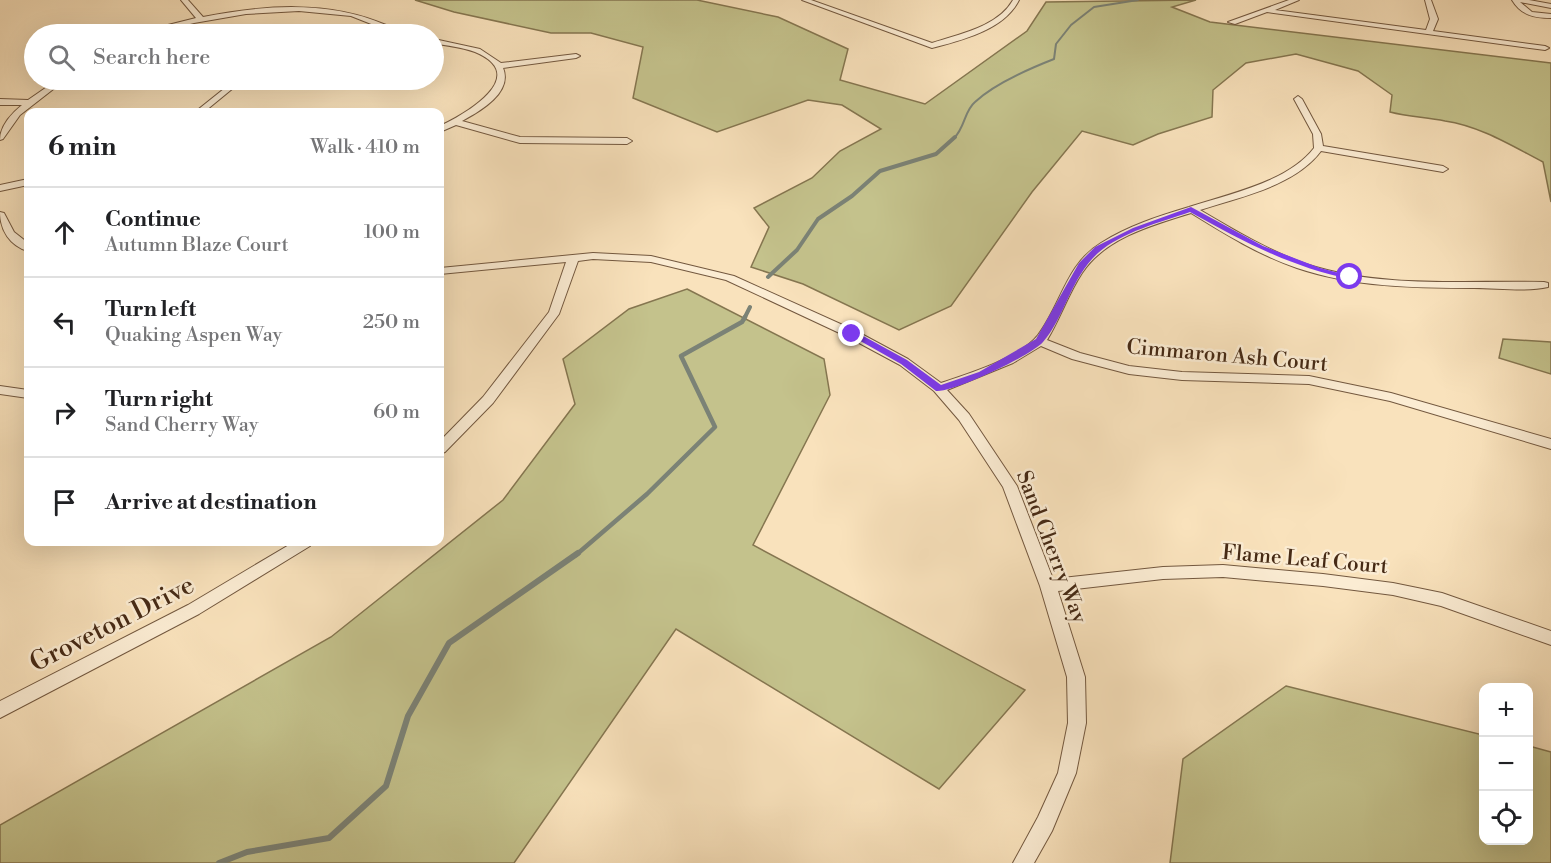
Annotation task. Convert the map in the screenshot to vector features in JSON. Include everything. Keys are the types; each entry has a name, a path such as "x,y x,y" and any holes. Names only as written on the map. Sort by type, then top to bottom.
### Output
{"street":[{"path":"184,0 200,18"},
{"path":"805,0 932,46 994,23 1014,8 1016,0"},
{"path":"1232,22 1270,11 1296,0"},
{"path":"1428,0 1434,19 1428,33"},
{"path":"1551,6 1517,0 1519,7 1526,12 1551,16"},
{"path":"178,24 200,18 257,9 309,8 368,18 381,24"},
{"path":"1270,11 1326,22 1545,48"},
{"path":"444,44 484,54 499,66 501,73 498,89 490,99 444,127"},
{"path":"499,66 576,56"},
{"path":"0,136 17,113 48,90"},
{"path":"204,108 226,90"},
{"path":"939,388 982,374 1040,341 1083,263 1098,249 1135,229 1278,180 1308,164 1319,148 1317,134 1298,99"},
{"path":"0,102 31,103"},
{"path":"455,122 520,140 627,141"},
{"path":"1319,148 1443,169"},
{"path":"0,188 24,183"},
{"path":"1191,209 1260,248 1318,270 1399,281 1544,285"},
{"path":"0,215 10,234 24,245"},
{"name":"Sand Cherry Way","path":"444,271 592,256 651,259 730,278 852,334 904,362 939,388 964,417 1010,486 1048,586 1076,677 1077,723 1067,773 1045,824 1023,863"},
{"path":"444,445 484,406 555,312 573,258"},
{"name":"Cimmaron Ash Court","path":"1040,341 1076,356 1129,370 1182,376 1309,380 1391,397 1551,444"},
{"path":"0,390 24,393"},
{"name":"Groveton Drive","path":"0,710 180,619 248,580 299,546"},
{"name":"Flame Leaf Court","path":"1048,586 1163,573 1223,571 1323,580 1393,589 1442,600 1551,638"}],"shaded area":[{"path":"415,0 697,0 778,17 848,49 840,80 925,104 1027,31 1046,2 1196,0 1172,7 1210,22 1551,63 1551,202 1543,162 1496,137 1471,127 1390,112 1392,95 1358,71 1296,54 1246,63 1213,90 1212,117 1158,134 1133,145 1082,131 1032,192 951,306 899,330 803,284 751,267 769,227 754,208 812,178 840,151 881,129 842,105 808,100 717,132 633,98 643,47 591,33 551,33 454,12"},
{"path":"687,289 824,359 830,395 753,545 1025,690 939,789 676,629 514,863 0,863 0,825 331,637 503,500 575,404 563,359 629,309"},
{"path":"1503,339 1551,342 1551,374 1499,358"},
{"path":"1286,686 1479,734 1479,845 1533,845 1533,747 1551,752 1551,863 1170,863 1183,759"}],"waterway":[{"path":"955,137 975,102 1002,83 1054,59 1056,44 1071,25 1094,7 1138,0"},
{"path":"768,277 797,250 818,219 852,196 880,171 936,154 955,137"},
{"path":"745,317 750,307"},
{"path":"576,555 647,494 715,427 681,356 742,322 745,317"},
{"path":"219,863 247,852 329,838 386,786 408,716 449,643 578,553"}],"route":[{"path":"852,334 904,362 939,388 982,374 1040,341 1083,263 1098,249 1135,229 1191,209 1260,248 1293,262 1350,277"}]}
